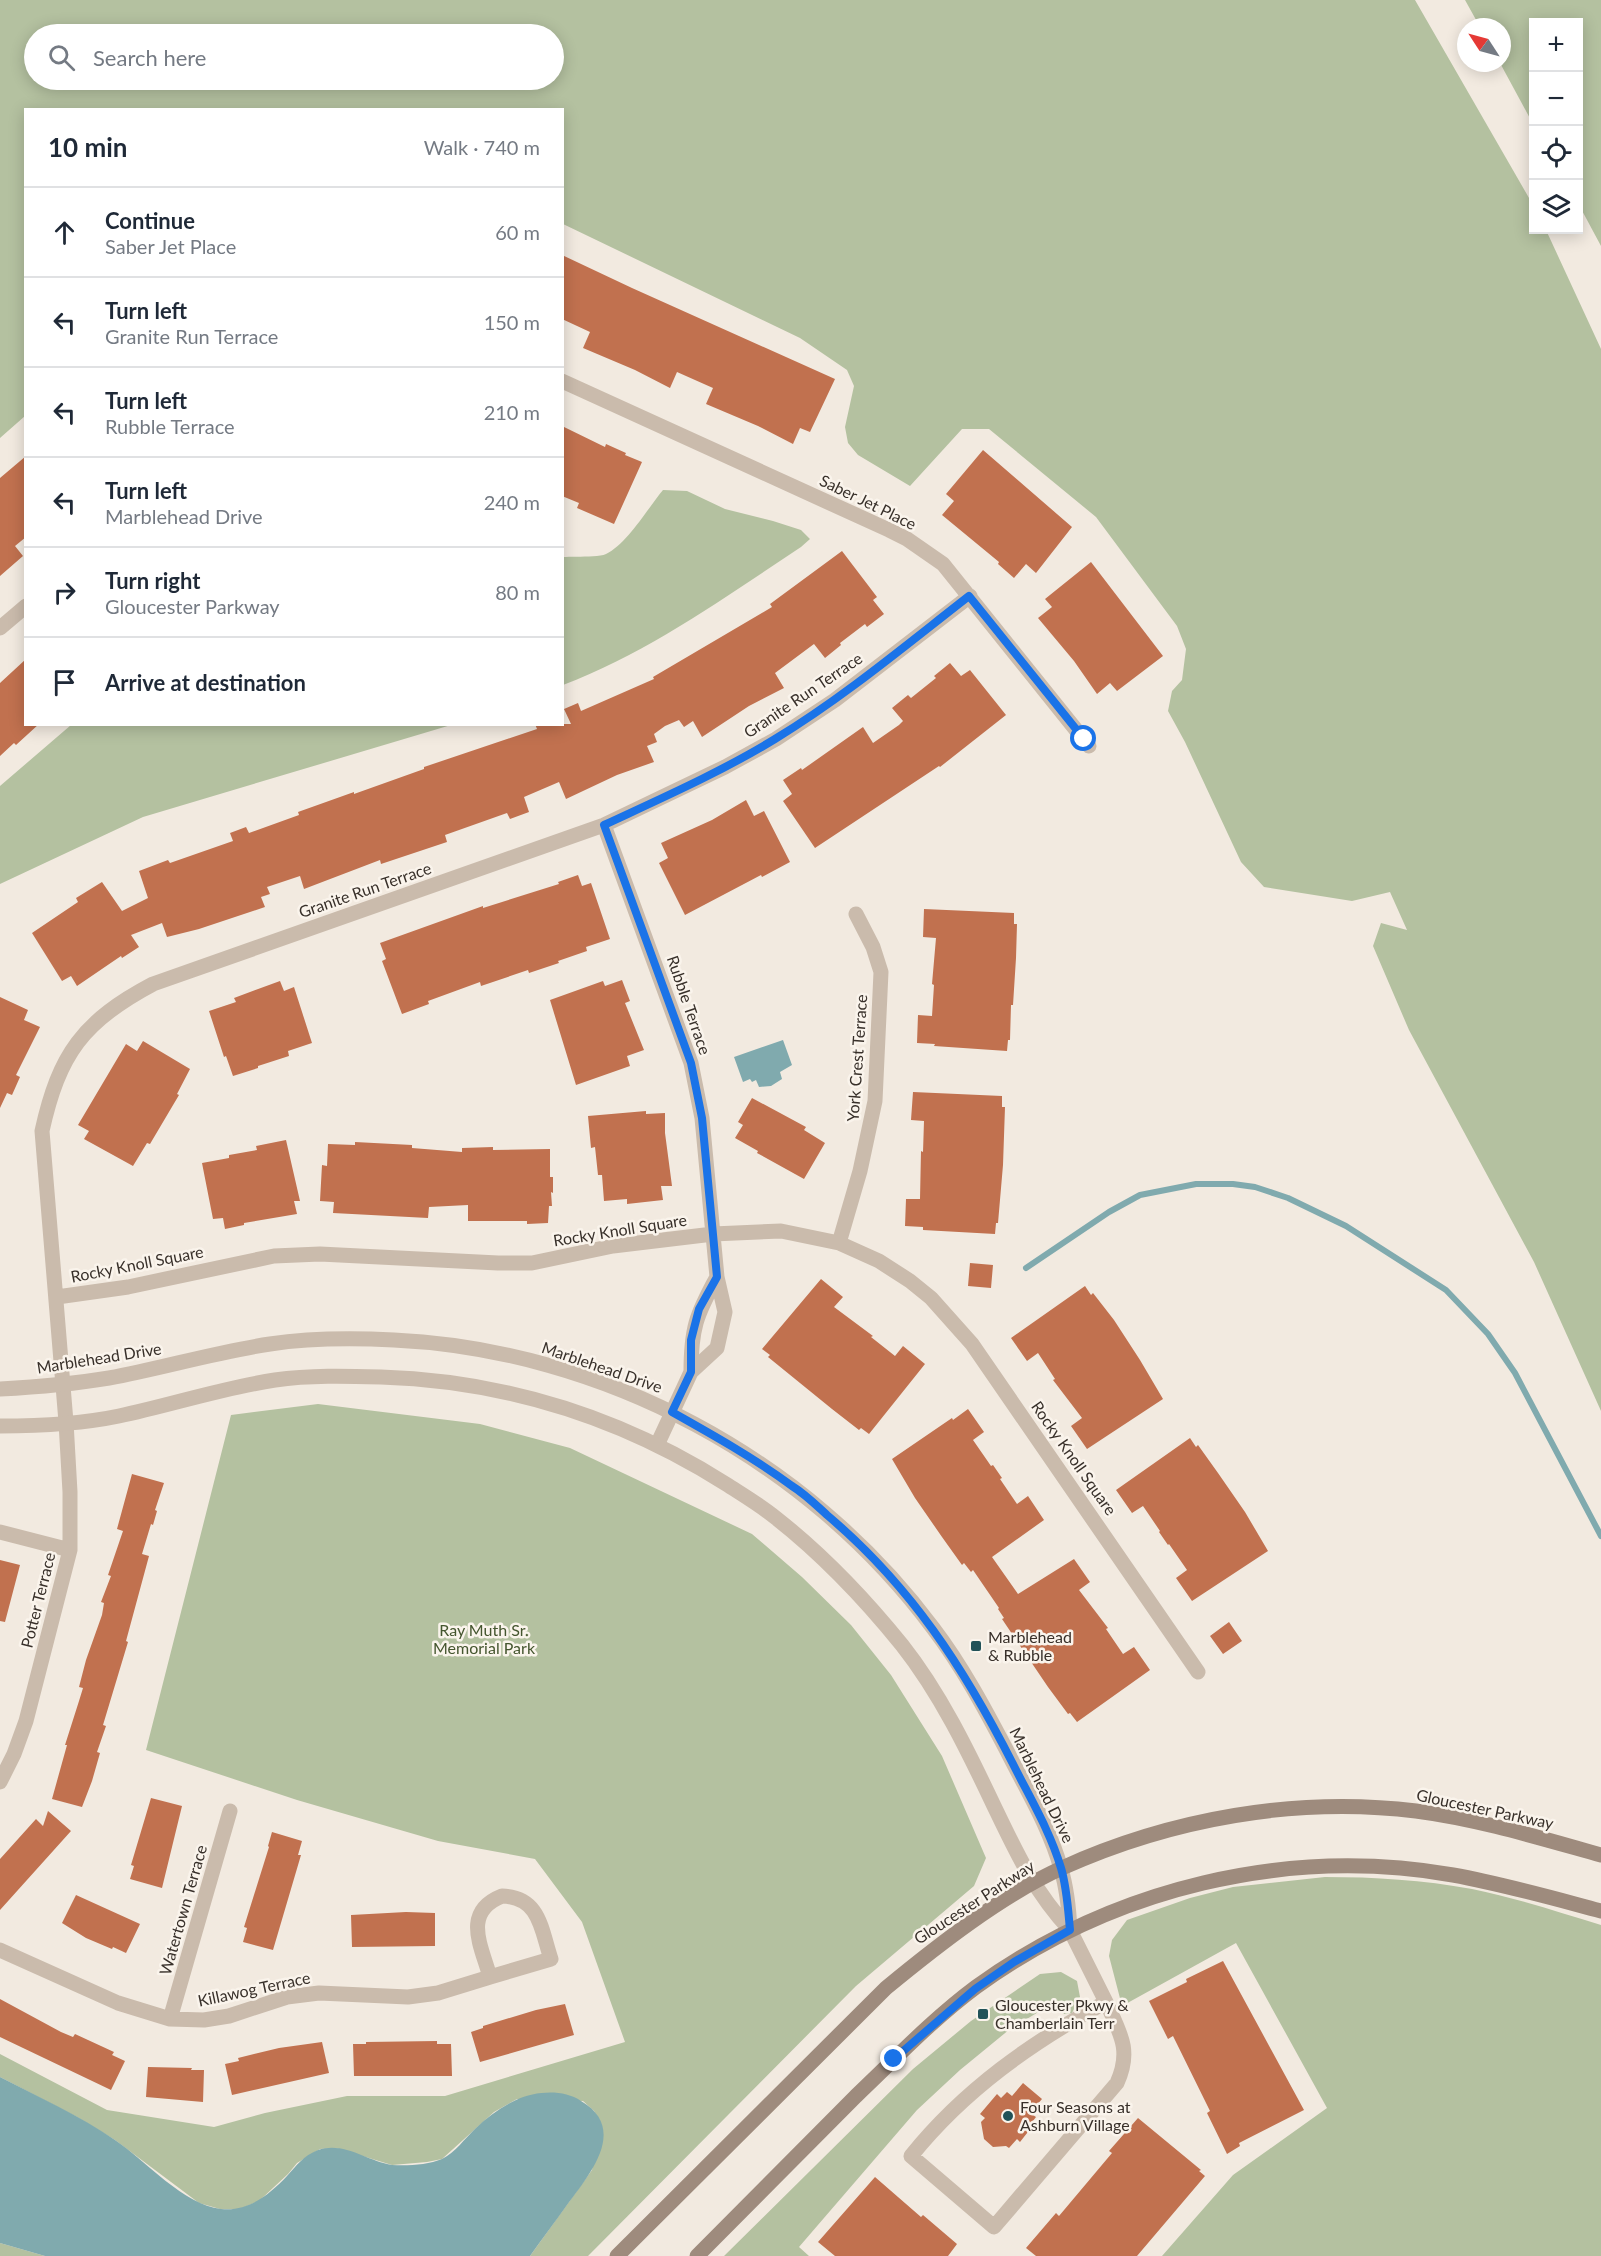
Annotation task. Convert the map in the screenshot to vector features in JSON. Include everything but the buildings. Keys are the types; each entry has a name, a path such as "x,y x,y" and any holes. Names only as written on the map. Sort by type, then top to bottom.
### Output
{"main road":[{"name":"Gloucester Parkway","path":"617,2256 886,1988 928,1953 1032,1884 1061,1868 1150,1835 1205,1821 1264,1811 1312,1808 1415,1811 1505,1830 1601,1855"},
{"path":"697,2256 894,2059 938,2019 975,1989 1014,1962 1070,1930 1114,1910 1167,1892 1210,1881 1290,1868 1344,1865 1451,1875 1501,1884 1601,1911"}],"street":[{"name":"Saber Jet Place","path":"564,382 907,539 943,564 1089,746"},
{"name":"Granite Run Terrace","path":"64,1385 42,1131 57,1075 84,1032 102,1015 153,984 604,825 725,767 776,739 835,700 969,596"},
{"path":"0,628 24,608"},
{"name":"Rubble Terrace","path":"604,825 691,1063 702,1118 717,1277 725,1312 717,1348 691,1372 657,1445"},
{"name":"York Crest Terrace","path":"839,1243 868,1140 875,1101 881,972 873,946 856,914"},
{"name":"Rocky Knoll Square","path":"57,1297 128,1287 274,1256 320,1254 532,1263 613,1246 713,1234 781,1232 839,1243 897,1272 931,1298 952,1319 978,1352 1198,1672"},
{"name":"Rubble Terrace","path":"691,1372 691,1340 699,1309 717,1277"},
{"name":"Marblehead Drive","path":"0,1389 64,1385 110,1378 272,1344 354,1339 392,1340 468,1348 548,1365 632,1394 672,1412 715,1435 794,1487 839,1525 900,1586 934,1628 963,1671 983,1707 1051,1840 1061,1868 1067,1896 1070,1930"},
{"path":"0,1426 117,1416 231,1388 277,1380 314,1377 390,1377 460,1384 538,1400 618,1427 657,1445 697,1466 773,1516 839,1574 873,1610 905,1650 933,1690 957,1733 1032,1884 1049,1908 1070,1930 1106,2002 1124,2040 1126,2054 1117,2083 994,2228 911,2156 947,2116 1021,2052 1106,2002"},
{"name":"Potter Terrace","path":"0,1782 14,1754 26,1721 70,1550 70,1492 64,1385"},
{"path":"0,1532 70,1550"},
{"name":"Watertown Terrace","path":"170,2019 230,1811"},
{"name":"Killawog Terrace","path":"0,1950 118,2002 170,2019 204,2020 229,2016 287,1997 319,1993 408,1997 428,1994 490,1977 551,1959 536,1911 527,1902 515,1896 502,1896 491,1900 483,1907 477,1918 476,1930 490,1977"}],"green space":[{"path":"0,0 1415,0 1529,198 1529,234 1548,234 1601,349 1601,1411 1534,1262 1409,1030 1373,946 1381,923 1407,930 1390,892 1352,901 1264,887 1241,862 1185,742 1168,711 1172,691 1182,680 1186,649 1177,626 1096,517 989,429 962,429 910,486 858,455 848,443 845,427 854,386 847,370 800,338 564,224 564,108 24,108 24,417 0,438"},
{"path":"1465,0 1601,0 1601,246 1583,212 1583,18 1529,18 1529,117 1505,72 1511,72 1511,18 1475,18"},
{"path":"663,490 687,491 725,509 801,530 810,539 685,623 626,657 564,685 564,557 606,554 629,534"},
{"path":"70,726 448,726 143,817 0,884 0,786"},
{"name":"Ray Muth Sr. Memorial Park","path":"318,1404 480,1424 570,1448 752,1534 802,1577 851,1625 891,1675 942,1756 986,1858 974,1886 856,1986 588,2256 530,2256 592,2170 600,2121 594,2111 583,2101 517,2099 494,2112 442,2159 427,2162 392,2165 336,2148 320,2149 297,2163 259,2201 240,2209 220,2209 199,2203 115,2140 77,2117 0,2077 0,2054 107,2110 214,2127 265,2113 347,2096 445,2096 625,2042 582,1922 535,1859 438,1841 297,1800 146,1750 231,1415"},
{"path":"1325,1877 1399,1880 1472,1889 1601,1925 1601,2256 1162,2256 1233,2175 1327,2108 1236,1943 1122,2006 1109,1956 1112,1940 1127,1920 1190,1898 1233,1887"},
{"path":"1061,1972 1077,1981 1080,1997 1072,2013 1064,2014 1055,2002 1010,2029 960,2070 917,2110 799,2247 809,2256 724,2256 913,2069 971,2021 1040,1974"},
{"path":"0,2243 45,2256 0,2256"}],"water":[{"path":"783,1040 792,1065 780,1072 782,1079 771,1086 759,1087 756,1080 752,1082 750,1079 743,1082 734,1057"},
{"path":"0,2077 102,2131 179,2191 207,2206 221,2209 240,2208 257,2201 273,2190 304,2158 318,2150 337,2148 392,2165 417,2165 442,2159 494,2113 516,2100 541,2093 558,2093 581,2101 595,2112 602,2125 603,2138 594,2166 530,2256 45,2256 0,2243"}],"waterway":[{"path":"1026,1268 1109,1212 1140,1195 1196,1184 1233,1184 1255,1187 1288,1198 1346,1226 1446,1290 1488,1334 1515,1373 1601,1536"}],"place":[{"name":"Marblehead & Rubble","path":"976,1646"},
{"name":"Gloucester Pkwy & Chamberlain Terr","path":"983,2014"},
{"name":"Four Seasons at Ashburn Village","path":"1008,2116"}],"route":[{"path":"894,2059 975,1989 1014,1962 1070,1930 1067,1896 1061,1868 1051,1840 963,1671 934,1628 900,1586 839,1525 794,1487 715,1435 672,1412 691,1372 691,1340 699,1309 717,1277 702,1118 691,1063 604,825 725,767 776,739 835,700 969,596 1084,739"}]}
